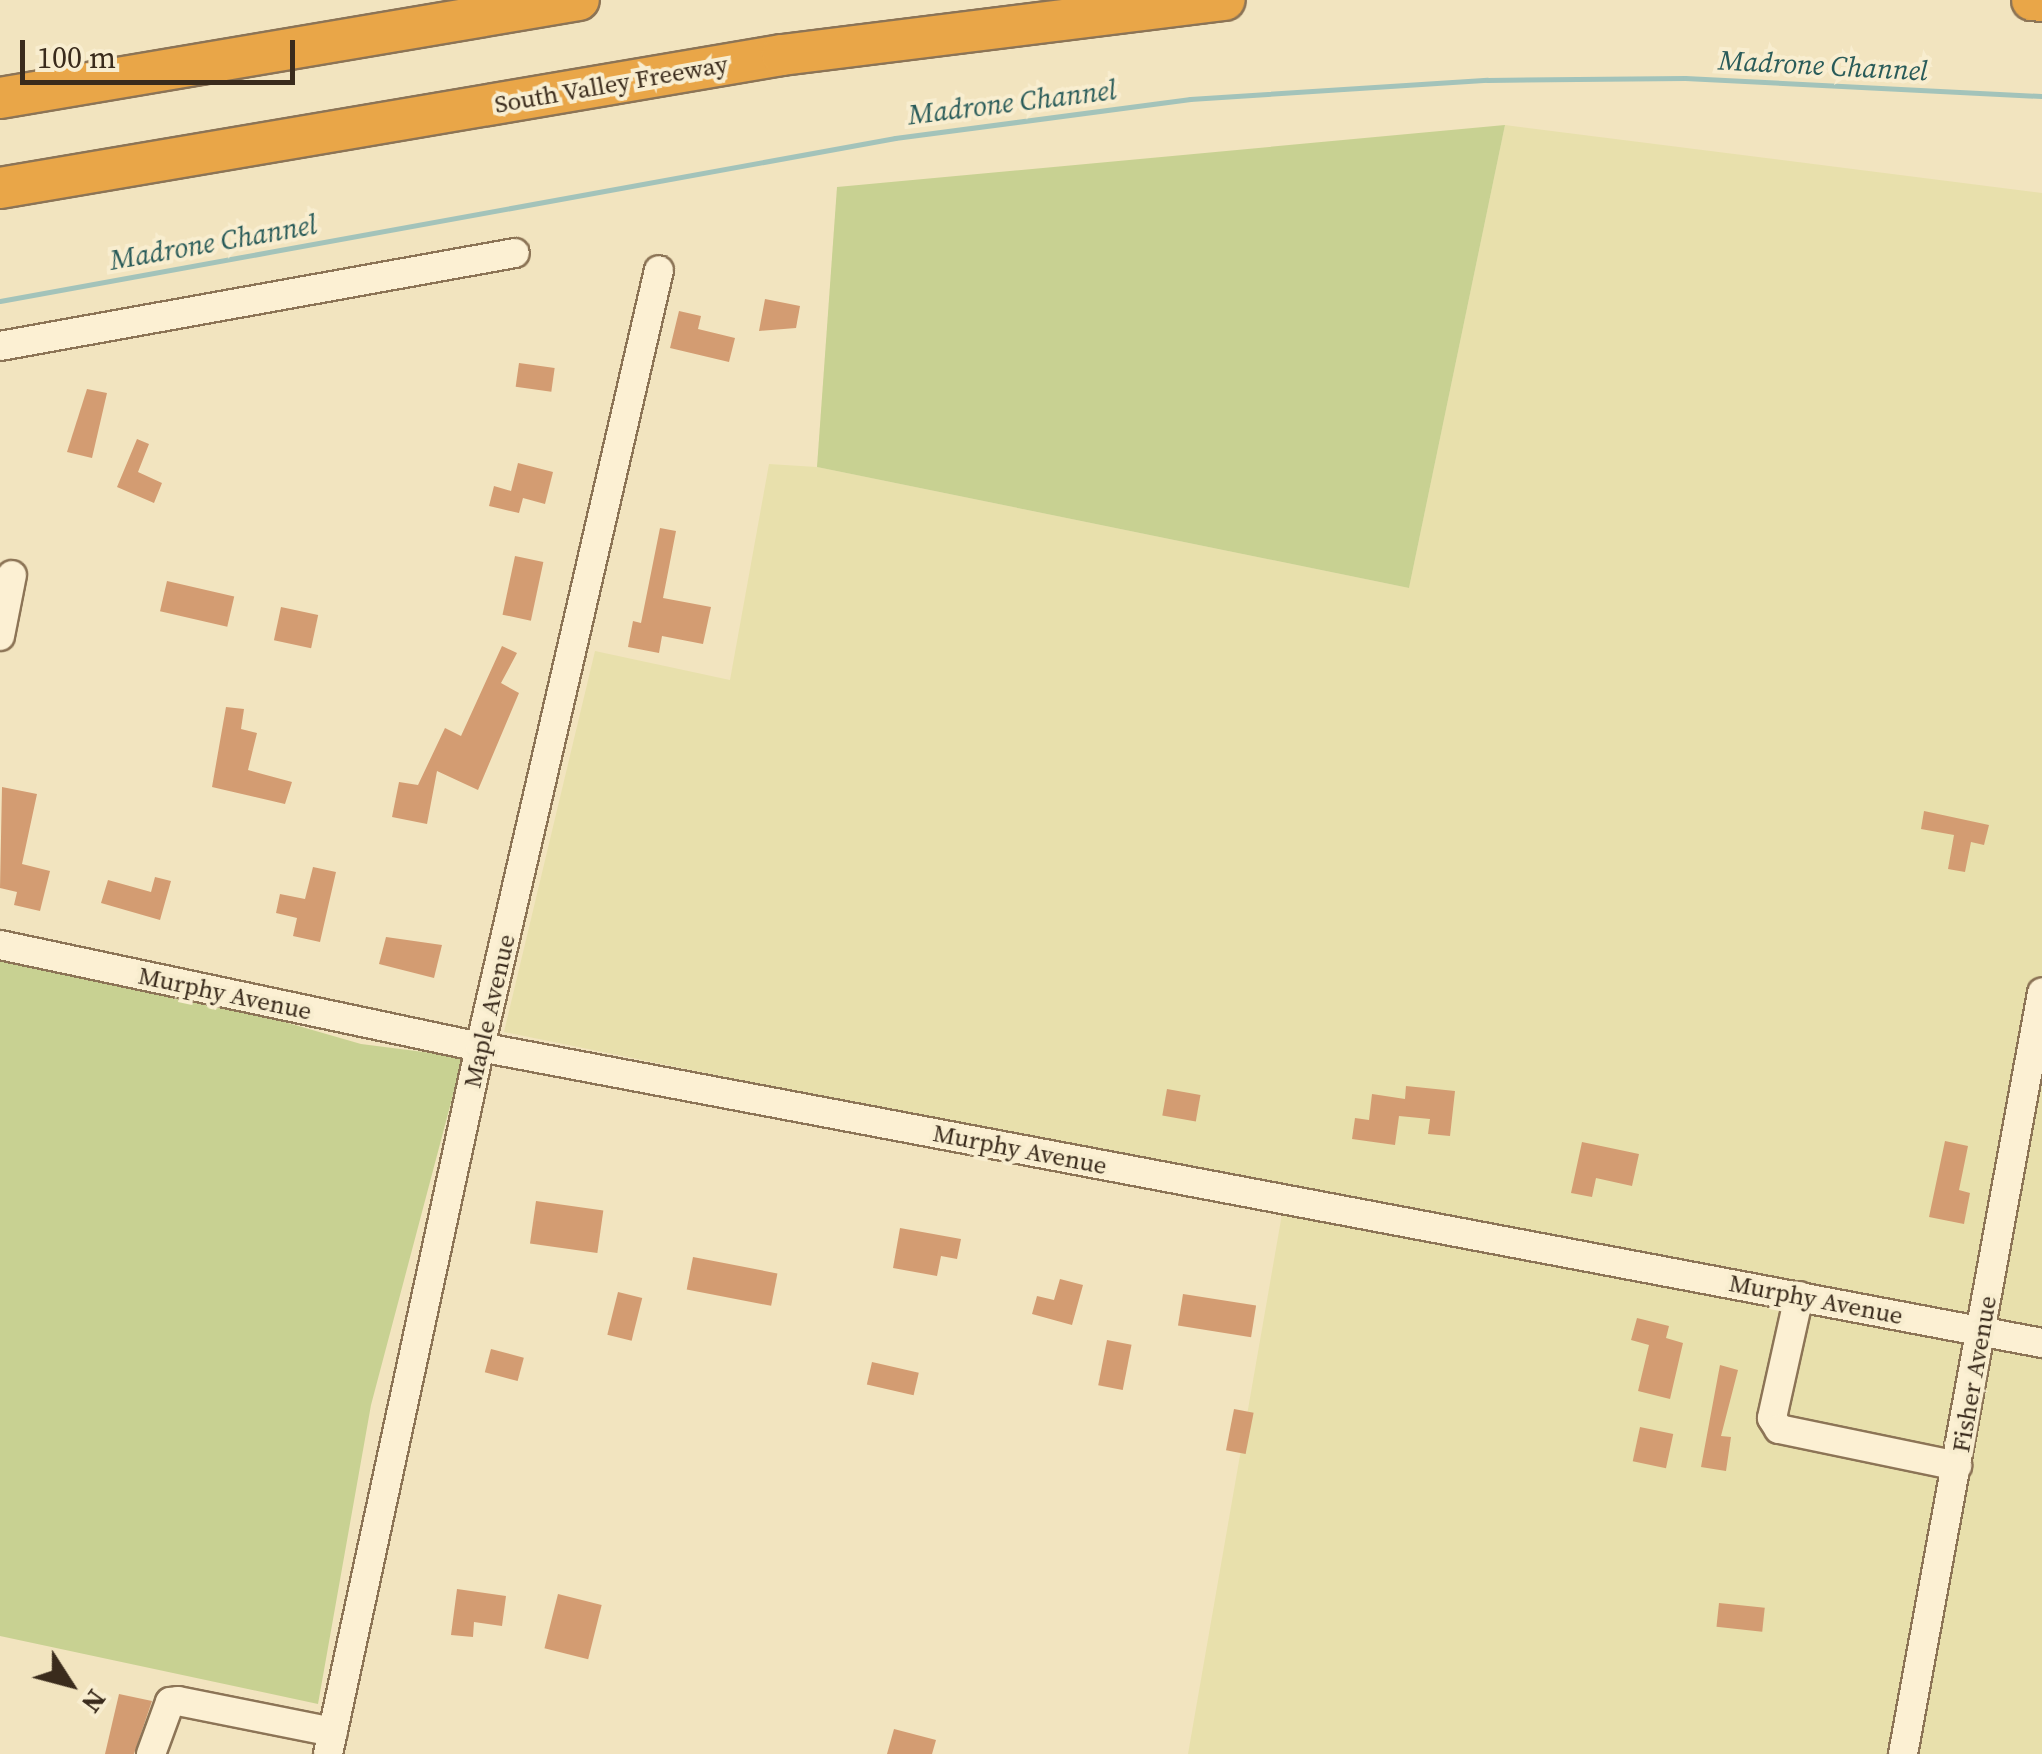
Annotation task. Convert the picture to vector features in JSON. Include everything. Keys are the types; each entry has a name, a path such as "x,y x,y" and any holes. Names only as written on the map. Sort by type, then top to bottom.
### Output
{"highway":[{"path":"0,98 578,0"},
{"name":"South Valley Freeway","path":"0,188 782,55 1225,0"},
{"path":"2032,0 2042,1"}],"street":[{"path":"0,346 515,252"},
{"name":"Maple Avenue","path":"330,1743 480,1047 659,270"},
{"path":"0,636 12,576"},
{"name":"Murphy Avenue","path":"0,945 480,1047 2042,1343"},
{"name":"Fisher Avenue","path":"1903,1754 2042,993"},
{"path":"1799,1296 1772,1418 1779,1429 1957,1466"},
{"path":"151,1754 170,1702 178,1701 330,1743"}],"shaded area":[{"path":"1505,125 2042,193 2042,1754 1188,1754 1286,1191 504,1032 595,651 730,680 769,464 817,467 1409,588"}],"green space":[{"path":"1505,125 1409,588 817,467 837,187"},
{"path":"0,959 177,991 361,1044 463,1057 371,1405 318,1704 0,1636"}],"building":[{"path":"765,299 800,306 796,328 759,331"},
{"path":"679,311 701,316 698,329 735,338 729,362 670,348"},
{"path":"519,363 555,368 551,392 516,387"},
{"path":"87,389 107,393 92,458 67,452"},
{"path":"137,439 149,444 138,472 162,483 154,503 117,487"},
{"path":"518,463 553,472 545,504 523,498 519,513 489,506 494,486 511,491"},
{"path":"660,528 676,531 663,598 711,607 703,644 662,636 659,653 628,647 633,621 641,623"},
{"path":"515,556 543,562 531,621 503,615"},
{"path":"167,581 234,597 227,627 160,611"},
{"path":"281,607 318,615 311,648 274,640"},
{"path":"502,646 517,653 501,683 519,693 478,790 437,771 427,824 392,817 399,782 418,785 445,728 461,736"},
{"path":"226,707 244,709 241,729 257,733 248,770 292,782 285,804 212,787"},
{"path":"2,787 37,794 22,864 50,871 40,911 14,905 17,892 0,888"},
{"path":"1924,811 1989,825 1984,845 1971,842 1965,872 1948,869 1954,835 1921,829"},
{"path":"313,867 336,872 320,942 293,936 297,918 276,913 280,894 305,899"},
{"path":"155,877 171,881 160,920 101,903 108,880 151,892"},
{"path":"386,937 442,945 434,978 379,964"},
{"path":"1406,1086 1455,1091 1450,1136 1428,1134 1430,1119 1399,1116 1395,1145 1352,1139 1355,1118 1369,1120 1372,1094 1405,1099"},
{"path":"1167,1089 1200,1095 1196,1121 1162,1116"},
{"path":"1945,1141 1968,1146 1959,1190 1970,1193 1964,1224 1929,1217"},
{"path":"1582,1142 1639,1154 1632,1186 1596,1178 1592,1197 1571,1193"},
{"path":"536,1201 603,1210 597,1253 530,1244"},
{"path":"900,1228 961,1239 957,1259 941,1256 937,1276 893,1268"},
{"path":"693,1257 777,1273 771,1306 687,1289"},
{"path":"1060,1279 1083,1285 1072,1325 1032,1314 1037,1296 1054,1300"},
{"path":"618,1292 642,1298 632,1341 607,1335"},
{"path":"1183,1294 1256,1306 1251,1337 1178,1326"},
{"path":"1637,1318 1669,1326 1666,1338 1683,1343 1670,1399 1638,1391 1649,1345 1631,1340"},
{"path":"1107,1340 1132,1345 1123,1390 1098,1385"},
{"path":"491,1349 524,1358 518,1381 485,1372"},
{"path":"872,1362 919,1373 914,1395 867,1384"},
{"path":"1720,1365 1738,1370 1721,1436 1731,1437 1726,1471 1701,1467"},
{"path":"1234,1409 1254,1413 1246,1454 1226,1450"},
{"path":"1640,1427 1673,1434 1666,1468 1633,1461"},
{"path":"457,1589 506,1596 502,1626 474,1622 473,1637 451,1635"},
{"path":"558,1594 602,1605 588,1659 544,1648"},
{"path":"1719,1603 1765,1608 1762,1632 1716,1627"},
{"path":"119,1694 152,1701 134,1754 105,1754"},
{"path":"894,1729 936,1740 932,1754 887,1754"}],"waterway":[{"name":"Madrone Channel","path":"0,301 895,138 1190,99 1487,80 1685,78 2042,96"}]}
